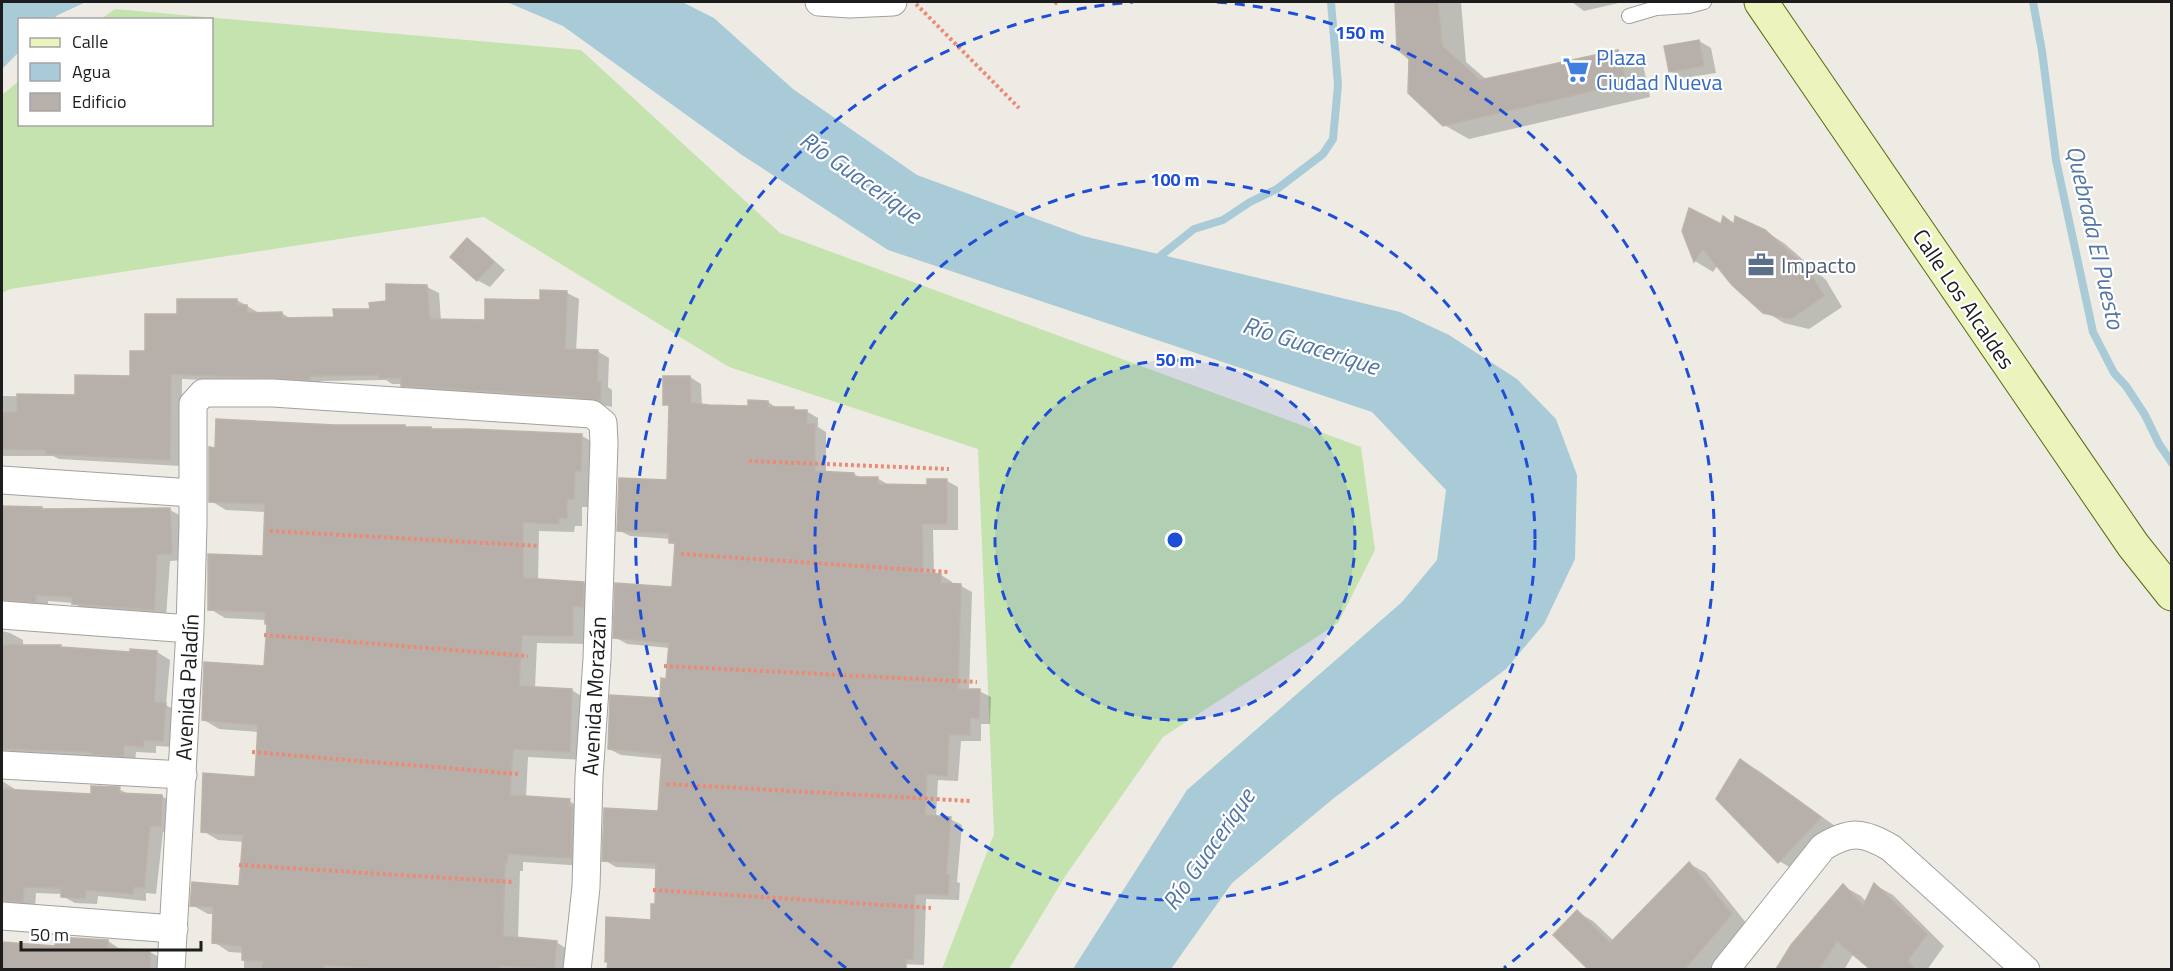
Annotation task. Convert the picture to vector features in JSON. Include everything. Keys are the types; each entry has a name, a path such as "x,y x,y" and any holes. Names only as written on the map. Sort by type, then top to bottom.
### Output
{"main road":[{"name":"Calle Los Alcaldes","path":"1756,5 1785,39 2133,545 2172,594"}],"street":[{"path":"819,2 850,4 893,2"},
{"name":"Avenida Morazán","path":"193,404 203,393 273,393 592,414 603,423 597,659 589,777 586,887 577,969"},
{"name":"Avenida Paladín","path":"171,969 190,629 194,524 193,404"},
{"path":"2,480 192,493"},
{"path":"2,615 190,629"},
{"path":"2,765 183,775"},
{"path":"1725,969 1823,847 1839,838 1855,834 1874,838 1891,848 2026,969"},
{"path":"2,916 174,929"}],"lane":[{"path":"1629,16 1658,5 1689,6 1704,2"}],"path":[{"path":"914,2 1019,108"},
{"path":"749,461 949,469"},
{"path":"270,531 539,546"},
{"path":"681,554 948,572"},
{"path":"264,635 528,656"},
{"path":"664,666 977,682"},
{"path":"252,752 518,774"},
{"path":"667,784 970,801"},
{"path":"239,865 512,882"},
{"path":"652,890 932,908"}],"green space":[{"path":"115,9 581,50 780,233 1361,447 1375,550 1338,623 1163,737 1066,875 1009,969 942,969 994,834 978,449 729,367 484,217 10,289 2,293 2,95 18,82 18,126 213,126 213,18 102,18"}],"water":[{"path":"2,2 86,2 54,18 18,18 18,53 2,69"},
{"name":"Río Guacerique","path":"507,2 682,2 714,18 793,89 917,175 1083,236 1400,312 1449,335 1517,379 1556,419 1577,475 1575,559 1544,624 1506,669 1334,798 1232,883 1171,969 1073,969 1187,790 1402,602 1437,560 1446,490 1372,412 888,250 742,155 563,26"}],"building":[{"name":"Plaza Ciudad Nueva","path":"1395,2 1438,2 1442,46 1480,80 1618,50 1626,83 1443,126 1408,93 1409,59 1397,49"},
{"path":"1699,40 1704,66 1669,72 1664,46"},
{"name":"Impacto","path":"1689,208 1721,224 1723,216 1734,224 1735,216 1765,230 1807,268 1824,296 1790,319 1763,313 1732,285 1703,249 1694,262 1682,231"},
{"path":"467,238 494,262 477,281 450,257"},
{"path":"386,284 427,285 430,319 485,320 485,299 540,300 540,290 567,291 565,349 598,350 597,382 601,382 600,401 568,396 401,386 401,378 379,378 379,375 310,376 310,380 171,374 170,460 46,454 46,450 2,449 2,413 17,412 17,394 75,395 75,375 130,376 130,351 145,351 145,314 177,314 177,299 237,299 237,305 247,305 247,313 282,312 282,318 334,317 333,309 370,309 369,303 386,301"},
{"path":"663,376 690,376 691,403 748,406 748,400 768,401 768,407 794,407 794,410 807,410 807,424 815,424 815,471 854,473 854,477 878,477 878,484 927,485 927,479 947,479 947,524 922,524 923,573 941,574 941,583 961,584 958,689 980,689 979,718 970,718 970,735 949,735 947,776 927,774 925,815 951,817 946,875 949,875 948,895 915,894 913,959 906,959 906,969 607,969 608,962 605,962 606,917 651,920 651,904 655,904 656,864 602,861 604,808 658,811 662,754 608,749 610,695 660,698 661,678 666,679 669,643 613,638 615,583 672,587 675,543 669,543 669,533 617,531 619,478 667,480 669,405 663,405"},
{"path":"216,419 582,434 581,471 575,471 574,499 567,499 567,518 559,518 559,524 523,522 523,578 584,582 583,607 573,606 573,636 522,635 519,686 572,689 570,752 513,749 510,795 570,799 569,806 572,806 571,858 508,854 507,863 505,863 503,936 557,941 554,969 500,966 500,969 369,969 324,965 324,969 262,969 263,961 242,960 242,946 212,943 213,907 190,906 192,882 239,886 243,835 201,832 203,773 255,777 258,725 202,720 204,662 264,666 267,624 265,624 265,612 208,610 208,554 263,556 265,504 209,502 209,447 215,448"},
{"path":"2,506 42,507 42,509 170,508 172,554 157,554 154,610 72,604 72,597 36,595 36,602 2,600"},
{"path":"2,645 61,645 61,647 130,652 130,649 157,651 154,702 166,703 163,741 144,740 143,747 124,745 123,756 92,754 92,752 2,749"},
{"path":"1740,759 1821,817 1778,863 1716,799"},
{"path":"91,786 120,787 119,793 162,795 161,826 150,826 144,888 134,887 133,894 86,890 85,898 61,897 61,888 24,887 23,902 2,901 2,789 91,794"},
{"path":"1689,862 1732,914 1685,969 1588,969 1553,935 1577,910 1610,943"},
{"path":"1874,883 1927,934 1908,960 1914,969 1870,969 1837,941 1819,969 1776,969 1791,945 1843,884 1863,906"},
{"path":"55,937 108,940 108,948 150,951 150,969 2,969 2,942 55,946"}],"waterway":[{"path":"1154,261 1194,229 1223,220 1250,202 1277,189 1323,154 1333,139 1338,85 1331,2"},
{"name":"Quebrada El Puesto","path":"2033,2 2042,51 2056,160 2093,332 2114,373 2126,386 2145,415 2159,444 2172,463"}],"place":[{"name":"Plaza Ciudad Nueva","path":"1576,70"},
{"name":"Impacto","path":"1761,265"}]}
